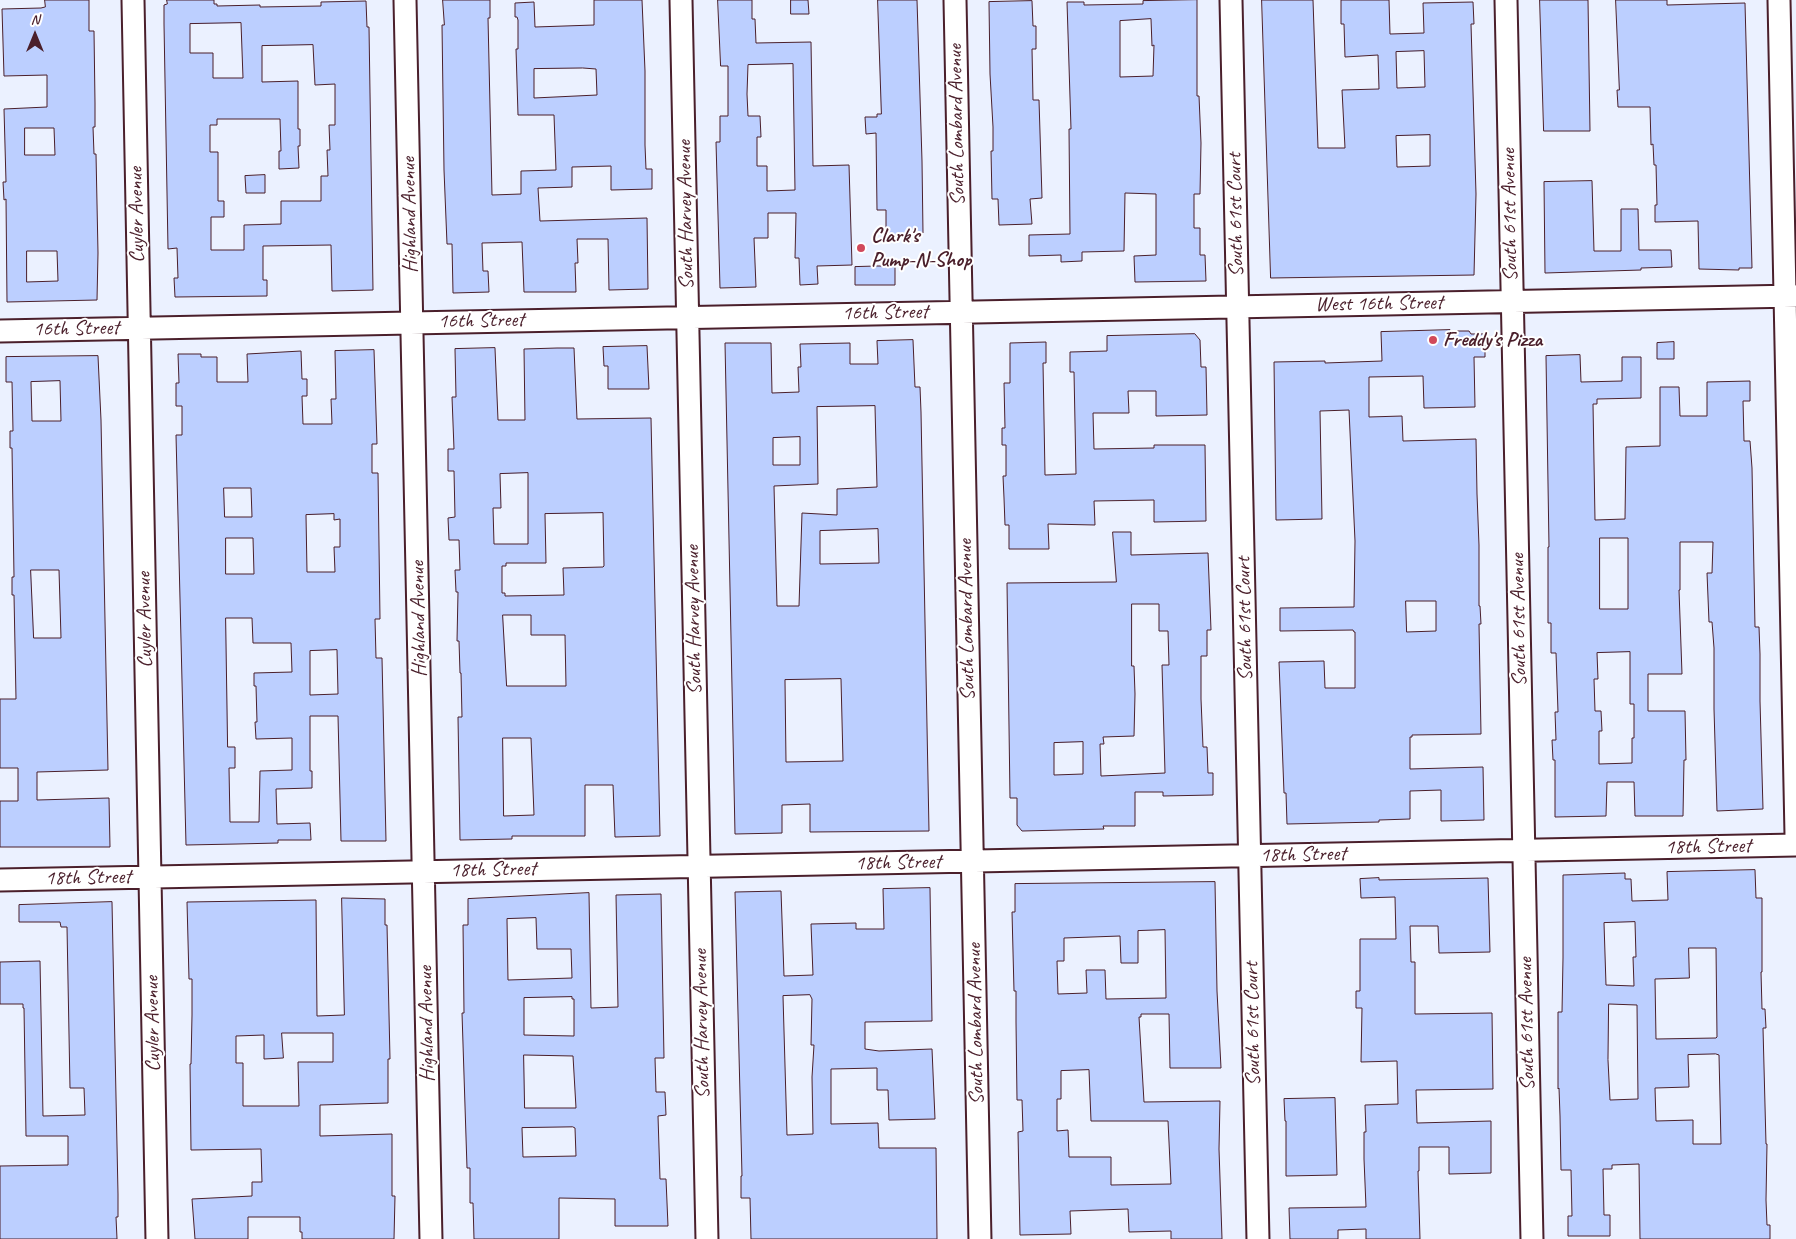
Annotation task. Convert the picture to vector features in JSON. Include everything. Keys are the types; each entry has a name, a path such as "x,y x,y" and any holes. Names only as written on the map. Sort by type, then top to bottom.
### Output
{"street":[{"name":"Cuyler Avenue","path":"133,0 157,1239"},
{"name":"Highland Avenue","path":"405,0 431,1239"},
{"name":"South Harvey Avenue","path":"681,0 707,1239"},
{"name":"South Lombard Avenue","path":"955,0 980,1239"},
{"name":"South 61st Court","path":"1232,0 1258,1239"},
{"name":"South 61st Avenue","path":"1506,0 1532,1239"},
{"path":"1779,0 1791,296 1796,835"},
{"name":"West 16th Street","path":"961,312 1791,296"},
{"name":"16th Street","path":"0,331 961,312"},
{"name":"18th Street","path":"0,880 1796,845"}],"building":[{"path":"45,0 89,0 89,31 94,31 95,127 93,127 94,154 96,154 97,300 7,302 6,199 4,200 3,182 6,182 4,109 47,107 47,75 4,76 2,9 45,7","holes":["25,128 54,128 55,155 25,155","27,251 57,251 58,281 27,282"]},
{"path":"167,0 214,0 214,4 217,4 217,6 260,5 260,7 321,6 321,2 366,1 367,27 369,27 373,290 332,291 331,245 263,246 263,280 267,280 267,296 175,297 174,278 178,278 177,248 168,249 164,24 164,5 167,4","holes":["241,23 243,78 213,78 213,53 190,53 190,24","313,45 315,85 335,84 335,125 329,125 330,150 327,150 328,176 321,176 321,201 281,201 281,224 244,225 244,250 211,250 211,217 224,217 224,201 218,201 218,152 210,152 210,125 217,125 217,119 280,119 281,151 279,151 279,169 299,168 298,81 262,82 262,46"]},
{"path":"443,0 490,0 490,18 488,18 492,195 521,194 521,171 556,170 554,115 518,115 516,49 518,49 518,20 515,17 515,3 534,2 535,27 594,25 594,0 642,0 646,169 652,169 652,189 611,190 611,166 572,167 572,187 538,188 540,221 647,218 648,289 609,290 608,239 577,239 578,263 575,263 576,292 524,292 522,242 482,243 483,271 488,271 489,292 453,293 452,244 447,244 444,170 442,25 444,25","holes":["534,69 596,69 597,95 534,98"]},
{"path":"718,0 752,0 752,19 755,19 756,43 811,42 813,166 849,165 852,265 817,266 818,284 800,285 799,258 795,258 796,213 768,213 768,238 754,238 756,287 720,288 716,142 720,142 720,116 728,116 728,66 721,66","holes":["793,64 795,190 767,191 767,166 757,166 757,137 761,137 760,116 748,116 748,65"]},
{"path":"791,0 808,0 809,14 791,14"},
{"path":"878,0 917,0 923,233 919,234 886,235 886,210 877,210 876,133 866,134 865,117 877,117 877,114 881,114"},
{"path":"1197,0 1197,96 1199,96 1201,143 1200,194 1194,194 1194,228 1200,228 1200,255 1205,255 1206,281 1135,282 1134,256 1156,255 1156,194 1125,193 1124,251 1082,252 1082,261 1061,262 1061,255 1029,256 1029,235 1070,234 1069,129 1071,129 1067,2 1084,2 1084,5 1143,4 1143,1","holes":["1151,19 1152,46 1154,45 1153,76 1120,77 1120,21"]},
{"path":"1262,0 1313,0 1318,148 1345,148 1342,90 1379,89 1378,55 1345,57 1344,24 1341,24 1341,0 1389,0 1390,34 1424,33 1423,3 1473,2 1474,24 1471,24 1476,194 1474,275 1271,278","holes":["1424,51 1425,87 1397,88 1396,52","1430,135 1430,166 1397,167 1396,136"]},
{"path":"1540,0 1588,0 1590,131 1544,131"},
{"path":"1616,0 1667,0 1667,5 1745,3 1752,268 1739,268 1739,270 1699,269 1698,221 1655,222 1655,205 1657,205 1656,165 1654,165 1653,144 1651,145 1650,107 1618,107"},
{"path":"1032,1 1033,26 1036,26 1036,49 1032,49 1033,100 1039,100 1042,198 1030,199 1032,224 999,225 998,199 992,199 991,151 993,151 993,127 989,2"},
{"path":"265,175 265,193 246,193 245,176"},
{"path":"1592,181 1594,251 1621,251 1621,209 1638,209 1639,250 1671,250 1672,267 1641,268 1641,270 1545,273 1544,182"},
{"path":"895,266 895,285 855,285 855,267"},
{"path":"1450,330 1469,331 1471,334 1485,334 1485,357 1474,357 1475,407 1424,408 1423,376 1369,377 1369,417 1402,416 1403,441 1476,439 1479,606 1481,624 1479,624 1481,734 1412,735 1410,737 1410,769 1483,767 1484,820 1441,821 1441,790 1410,791 1410,819 1379,820 1379,822 1287,824 1279,662 1324,661 1325,688 1355,688 1355,632 1353,630 1280,631 1280,608 1354,607 1355,541 1349,410 1320,411 1322,519 1276,520 1274,362 1382,361 1381,332","holes":["1406,601 1436,601 1436,631 1407,632"]},
{"path":"1195,334 1200,340 1201,367 1206,367 1207,415 1156,416 1156,391 1128,391 1129,413 1093,413 1094,449 1154,448 1154,445 1205,445 1206,521 1154,522 1154,500 1094,501 1095,525 1048,524 1049,549 1009,549 1009,525 1005,525 1003,476 1006,476 1006,445 1002,445 1002,428 1005,428 1004,383 1010,383 1010,343 1046,342 1046,363 1043,363 1045,475 1076,474 1074,372 1070,372 1070,352 1107,351 1107,336"},
{"path":"913,340 915,387 920,387 929,831 810,832 810,804 782,805 782,833 735,834 725,343 771,343 772,393 799,392 798,367 801,367 800,344 850,343 850,364 878,364 877,341","holes":["875,406 877,487 837,489 837,515 802,513 799,606 777,606 774,486 818,484 817,407","800,437 800,465 773,465 773,438","878,529 879,563 820,564 820,531","841,679 843,761 786,762 785,680"]},
{"path":"1674,342 1674,359 1657,359 1657,343"},
{"path":"647,346 649,389 608,389 608,366 604,366 603,347"},
{"path":"495,348 498,420 525,420 524,349 557,348 574,348 577,419 651,418 660,836 615,837 613,785 585,785 585,836 512,836 512,839 460,840 458,717 462,717 459,641 457,641 458,592 456,592 455,570 460,570 459,540 449,540 448,518 455,517 454,471 448,471 448,449 454,449 452,397 456,397 455,349","holes":["528,473 528,544 494,544 493,508 501,508 500,474","603,513 604,566 563,568 564,595 505,596 505,593 502,593 502,566 506,566 506,563 546,563 545,514","503,615 531,615 531,635 565,635 566,686 507,686","503,738 531,738 534,815 504,816"]},
{"path":"374,350 377,444 372,444 372,473 378,473 380,619 375,619 376,658 382,658 386,841 341,841 338,716 310,716 310,771 312,771 312,788 276,789 277,824 310,823 311,840 278,840 278,843 186,845 176,435 182,435 182,406 176,406 176,383 179,383 178,354 201,354 201,357 217,357 217,382 248,382 247,354 301,351 302,379 307,379 307,396 302,396 303,424 332,424 331,399 336,399 335,351","holes":["224,488 251,488 252,517 225,517","334,514 334,520 340,519 340,547 334,547 335,572 307,572 306,515","226,538 253,538 254,574 226,574","226,618 252,618 253,643 291,643 292,672 254,673 254,686 256,686 256,739 292,738 292,770 260,771 259,822 230,822 229,768 235,768 235,747 228,747","337,650 338,694 310,695 310,651"]},
{"path":"1580,355 1581,382 1622,381 1622,357 1641,357 1641,398 1597,399 1597,404 1593,404 1595,520 1625,519 1626,447 1660,446 1660,387 1679,387 1680,416 1707,416 1707,382 1750,381 1750,401 1743,401 1744,441 1750,441 1752,468 1755,627 1759,627 1763,809 1717,811 1714,648 1712,622 1709,622 1707,573 1712,573 1713,542 1680,542 1679,590 1682,674 1648,674 1648,711 1685,711 1686,760 1684,760 1683,816 1635,816 1634,782 1607,782 1606,816 1555,817 1555,760 1553,760 1552,740 1556,740 1555,712 1558,712 1556,653 1551,653 1551,623 1548,623 1549,547 1546,356","holes":["1600,538 1628,538 1628,609 1600,609","1630,652 1630,704 1634,704 1632,763 1599,764 1599,731 1602,731 1601,711 1595,711 1594,679 1598,679 1597,653"]},
{"path":"98,356 108,770 37,772 37,800 109,798 110,847 0,847 0,801 18,801 18,768 0,768 0,699 16,699 14,595 12,595 12,577 14,577 12,448 10,448 10,431 13,431 12,382 6,382 6,357","holes":["60,381 61,421 32,421 31,382","31,570 59,570 61,638 34,638"]},
{"path":"1113,532 1131,532 1131,555 1208,553 1211,630 1207,630 1207,656 1201,656 1201,699 1203,747 1207,747 1208,773 1213,773 1213,795 1163,796 1163,792 1135,792 1135,826 1103,826 1104,829 1022,831 1017,825 1017,798 1010,798 1007,583 1116,582","holes":["1132,604 1159,604 1159,631 1168,631 1169,665 1162,665 1165,773 1101,776 1100,744 1104,744 1103,737 1134,736 1135,694 1134,666 1132,666","1083,742 1083,774 1054,775 1054,743"]},
{"path":"1755,870 1756,898 1762,898 1762,1009 1765,1009 1766,1028 1763,1028 1767,1144 1766,1200 1767,1225 1770,1225 1770,1239 1640,1239 1639,1164 1612,1165 1612,1169 1603,1169 1604,1215 1610,1215 1610,1236 1568,1236 1568,1216 1572,1216 1571,1170 1561,1170 1558,1089 1558,1012 1562,1012 1563,875 1625,873 1625,879 1631,879 1632,901 1668,900 1667,872","holes":["1635,922 1636,957 1633,957 1634,986 1606,985 1604,923","1689,948 1716,948 1717,1037 1656,1039 1655,979 1689,978","1609,1004 1637,1005 1638,1099 1610,1100 1608,1060","1688,1055 1719,1055 1721,1144 1693,1144 1693,1120 1656,1121 1655,1088 1689,1087"]},
{"path":"1379,878 1379,880 1488,878 1490,952 1439,953 1438,926 1410,926 1411,962 1415,962 1415,1014 1492,1013 1493,1089 1416,1090 1417,1123 1491,1121 1491,1173 1449,1174 1449,1147 1419,1147 1420,1239 1366,1239 1366,1229 1338,1230 1338,1239 1290,1239 1289,1208 1366,1207 1364,1159 1365,1105 1398,1104 1397,1061 1361,1062 1362,1008 1356,1008 1356,991 1360,991 1360,939 1396,939 1395,897 1361,898 1360,879"},
{"path":"1215,882 1217,991 1221,1068 1170,1068 1169,1014 1141,1014 1141,1017 1139,1017 1144,1102 1220,1101 1219,1149 1222,1239 1171,1239 1171,1231 1129,1232 1128,1209 1070,1211 1071,1234 1020,1235 1018,1132 1023,1131 1022,1100 1017,1100 1016,991 1014,991 1012,912 1015,912 1015,884","holes":["1165,930 1166,998 1106,999 1105,970 1086,970 1087,993 1058,994 1057,961 1064,961 1064,938 1120,936 1121,963 1138,963 1138,931","1089,1070 1091,1121 1168,1121 1171,1184 1111,1185 1111,1157 1069,1157 1068,1130 1057,1131 1057,1099 1061,1099 1061,1071"]},
{"path":"930,888 932,1021 865,1022 865,1049 879,1051 932,1049 935,1119 889,1120 888,1090 877,1090 877,1068 831,1069 831,1124 878,1123 879,1148 936,1148 937,1239 751,1239 750,1198 741,1198 735,892 781,891 784,976 813,975 811,924 856,923 856,929 884,929 883,889","holes":["810,995 812,999 811,1045 814,1045 812,1077 813,1134 787,1135 783,996"]},
{"path":"589,893 591,1008 618,1007 616,895 661,894 664,1058 655,1058 656,1092 665,1092 666,1115 658,1116 660,1179 666,1179 668,1226 615,1226 615,1199 559,1198 559,1239 474,1239 473,1203 470,1203 470,1168 467,1168 462,1013 464,1013 463,925 468,925 468,899","holes":["536,918 537,949 571,949 572,978 508,980 507,919","572,997 574,999 574,1036 524,1035 524,998","524,1055 573,1056 576,1108 525,1108","522,1128 575,1128 576,1156 523,1157"]},
{"path":"342,898 385,899 390,1059 388,1059 388,1103 320,1105 320,1136 392,1134 392,1196 395,1196 394,1239 302,1239 300,1217 248,1217 248,1239 195,1239 192,1199 252,1196 252,1182 262,1182 261,1149 191,1150 190,1064 192,979 189,979 187,902 316,900 317,1016 344,1015","holes":["282,1033 333,1033 333,1062 298,1062 299,1106 243,1106 243,1063 236,1063 236,1036 264,1035 264,1059 283,1058"]},
{"path":"112,902 118,1194 117,1239 0,1239 0,1166 68,1165 68,1136 26,1136 24,1008 23,1004 0,1004 0,962 40,961 43,1116 85,1115 84,1088 70,1088 67,927 61,927 60,922 19,922 19,905"},
{"path":"1335,1098 1337,1175 1286,1176 1284,1099"}],"place":[{"name":"Clark's Pump-N-Shop","path":"861,248"},
{"name":"Freddy's Pizza","path":"1433,340"}]}
